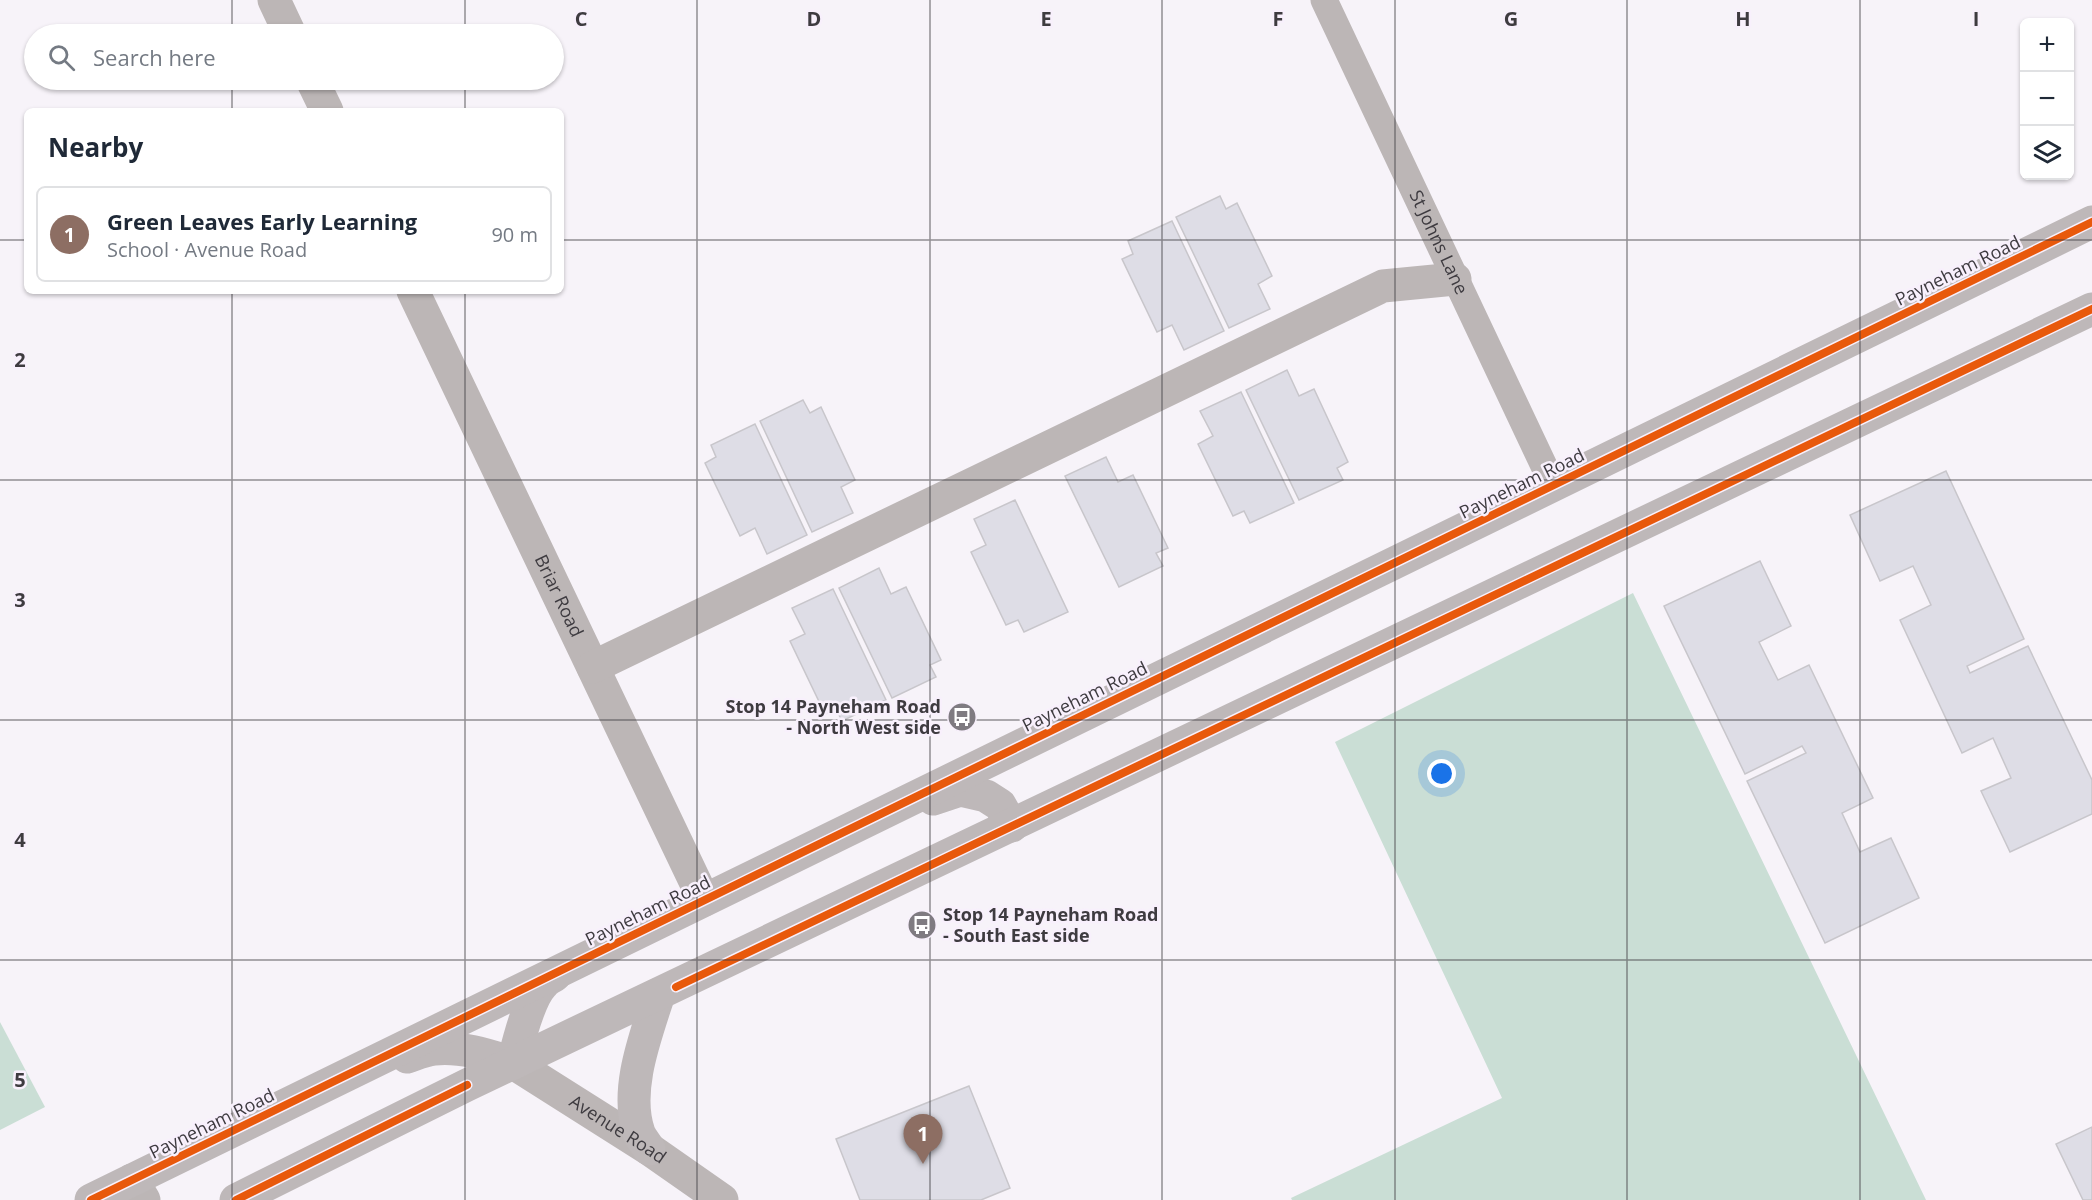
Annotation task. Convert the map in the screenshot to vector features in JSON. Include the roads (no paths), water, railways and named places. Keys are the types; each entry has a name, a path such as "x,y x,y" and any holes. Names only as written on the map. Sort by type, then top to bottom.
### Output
{"main road":[{"name":"Payneham Road","path":"91,1200 138,1190 353,1072 2092,222"},
{"path":"236,1200 513,1064 2092,309"},
{"path":"866,821 960,790 986,796 1000,805 1012,826"},
{"path":"513,1064 531,1005 542,984 563,969"},
{"path":"649,1149 640,1133 635,1113 636,1076 659,994"},
{"path":"353,1072 434,1049 485,1054 513,1064"}],"street":[{"path":"274,0 285,24"},
{"path":"317,90 326,108"},
{"path":"593,667 1383,286 1455,279"},
{"name":"Briar Road","path":"414,294 704,900"},
{"name":"Avenue Road","path":"513,1064 649,1149 722,1200"}],"lane":[{"name":"St Johns Lane","path":"1324,0 1553,485"}],"place":[{"name":"Stop 14 Payneham Road - North West side","path":"962,717"},
{"name":"Stop 14 Payneham Road - South East side","path":"922,925"},
{"name":"Green Leaves Early Learning","path":"923,1164"}]}
